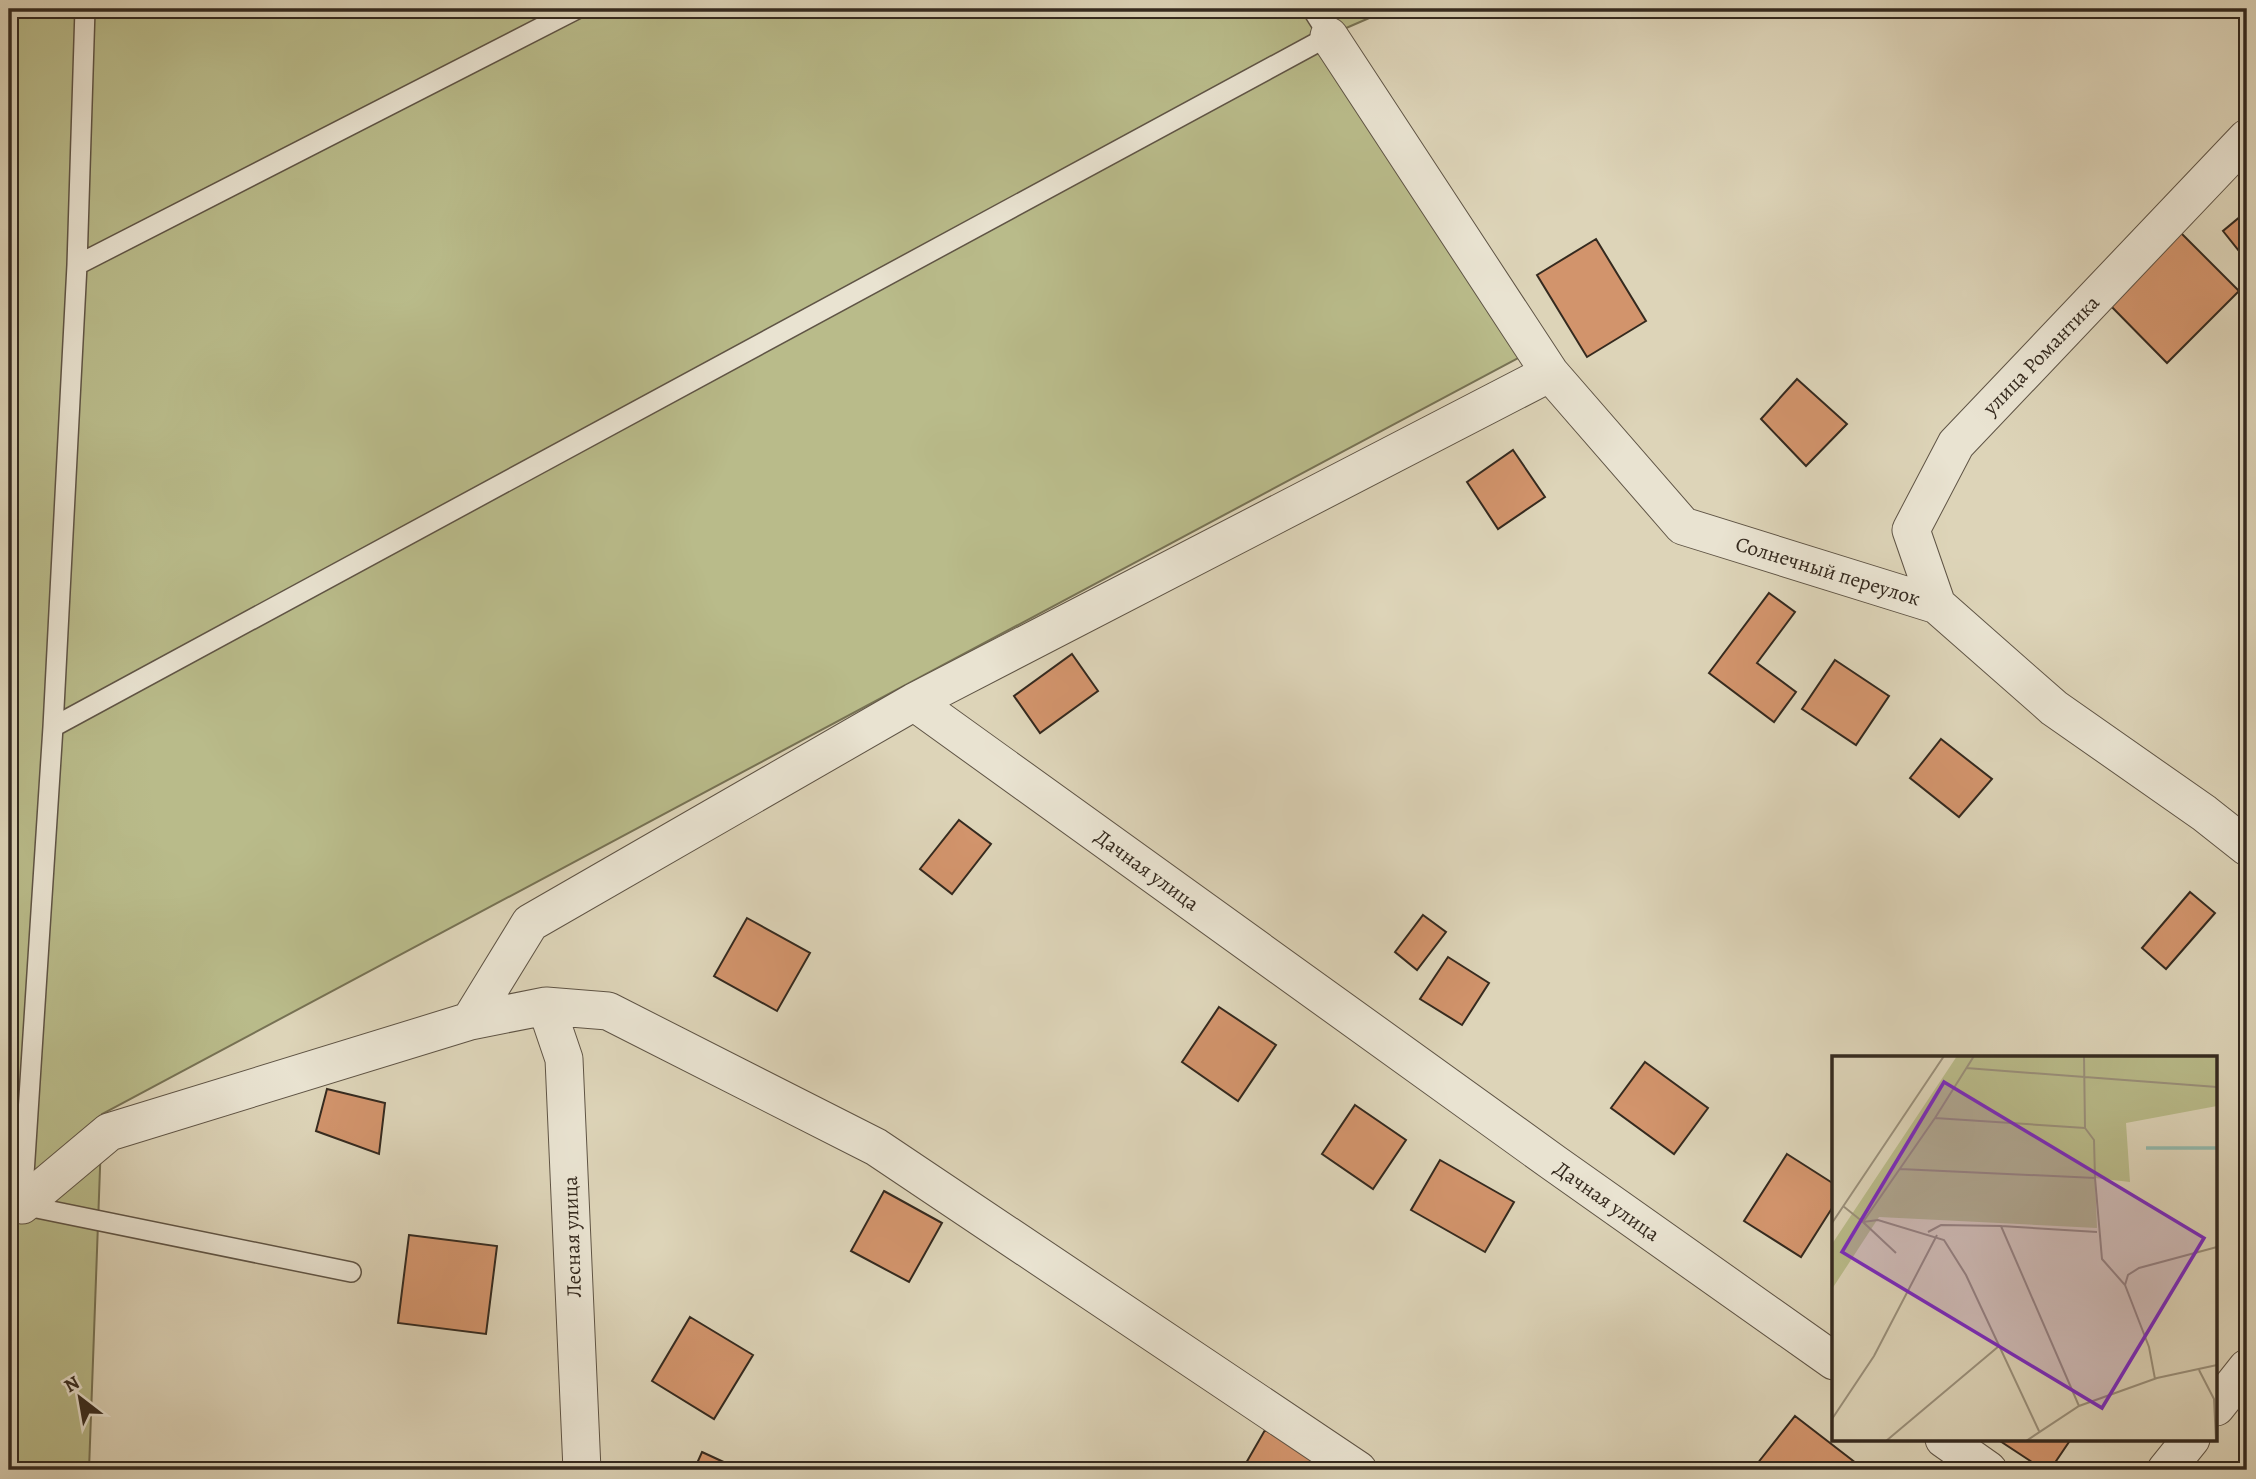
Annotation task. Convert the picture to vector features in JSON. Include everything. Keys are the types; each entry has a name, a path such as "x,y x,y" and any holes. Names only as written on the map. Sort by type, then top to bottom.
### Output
{"street":[{"name":"Солнечный переулок","path":"1321,22 1543,361 1683,526 1937,605 2054,708 2204,813 2247,847"},
{"name":"улица Романтика","path":"1937,605 1911,530 1956,444 2247,138"},
{"path":"470,1021 530,923 914,702 1543,361"},
{"name":"Дачная улица","path":"914,702 1832,1361"},
{"path":"15,1204 109,1132 470,1021 547,1006 608,1011 876,1147 1358,1470"},
{"name":"Лесная улица","path":"547,1006 564,1059 582,1470"},
{"path":"2218,1404 2247,1368"},
{"path":"1945,1440 1988,1470"},
{"path":"2166,1470 2190,1440"}],"lane":[{"path":"85,9 77,265 53,727 15,1204 351,1272"},
{"path":"77,265 576,9"},
{"path":"53,727 1321,22"}],"green space":[{"path":"9,9 1390,9 1330,35 1535,349 102,1114 89,1470 9,1470"}],"building":[{"path":"2247,211 2247,261 2223,231"},
{"path":"2173,225 2239,291 2167,363 2101,296"},
{"path":"1596,239 1646,321 1587,357 1537,275"},
{"path":"1797,379 1847,424 1806,466 1761,419"},
{"path":"1513,450 1545,497 1498,529 1467,482"},
{"path":"1769,593 1795,612 1757,663 1796,692 1774,722 1709,673"},
{"path":"1072,654 1098,691 1040,733 1014,696"},
{"path":"1835,660 1889,696 1856,745 1802,709"},
{"path":"1941,739 1992,779 1959,817 1910,778"},
{"path":"959,820 991,844 952,894 920,869"},
{"path":"2190,892 2215,913 2166,969 2142,948"},
{"path":"1423,915 1446,932 1417,970 1395,952"},
{"path":"747,918 810,953 777,1011 714,976"},
{"path":"1448,957 1489,983 1462,1025 1420,999"},
{"path":"1219,1007 1276,1045 1238,1101 1182,1062"},
{"path":"1645,1062 1708,1108 1674,1154 1611,1108"},
{"path":"327,1089 385,1103 379,1154 316,1131"},
{"path":"1355,1105 1406,1140 1373,1189 1322,1154"},
{"path":"1787,1154 1832,1183 1832,1208 1801,1257 1744,1221"},
{"path":"1440,1160 1514,1202 1485,1252 1411,1210"},
{"path":"884,1191 942,1223 909,1282 851,1251"},
{"path":"409,1235 497,1246 486,1334 398,1323"},
{"path":"690,1317 753,1355 714,1419 652,1381"},
{"path":"1795,1416 1865,1470 1764,1470 1757,1464"},
{"path":"1265,1430 1335,1470 1242,1470"},
{"path":"1999,1440 2070,1440 2050,1470 2044,1470"},
{"path":"702,1452 741,1470 694,1470"}]}
